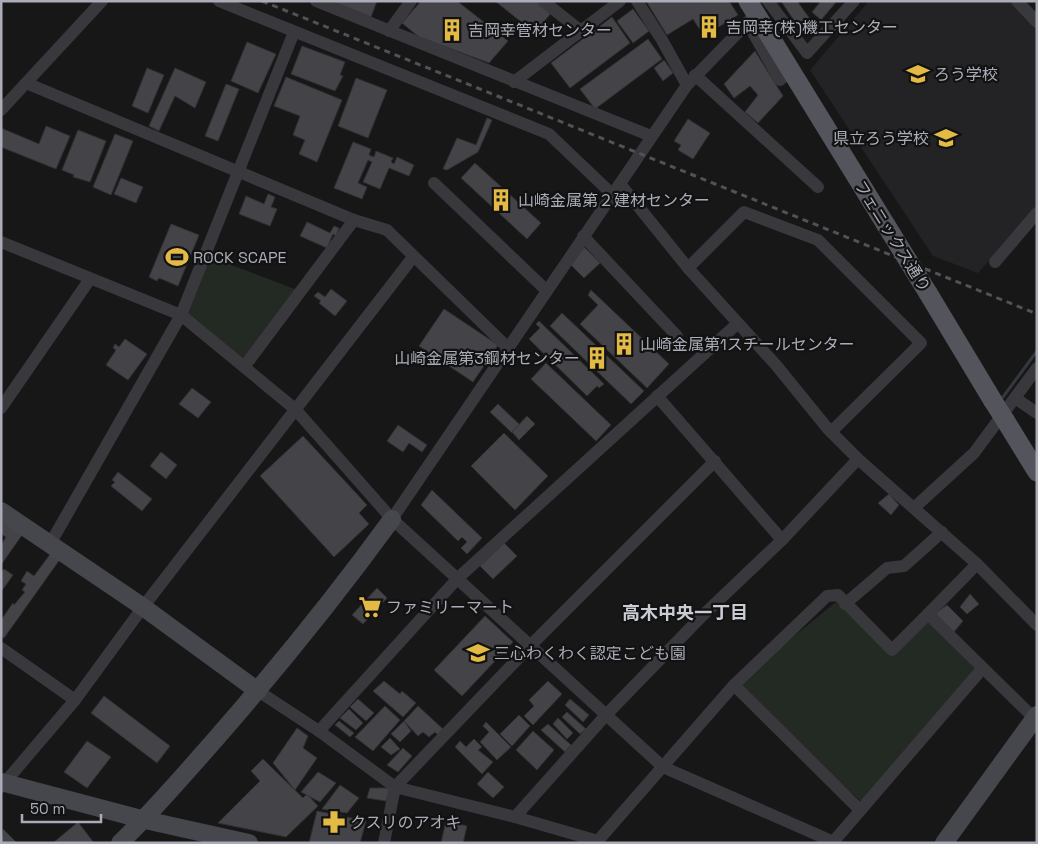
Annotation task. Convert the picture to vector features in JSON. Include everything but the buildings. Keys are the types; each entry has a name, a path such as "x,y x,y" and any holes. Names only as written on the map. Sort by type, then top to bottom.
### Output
{"main road":[{"name":"フェニックス通り","path":"755,10 1037,472"}],"street":[{"path":"1,110 102,1"},
{"path":"219,1 549,134 617,190 776,365 831,432 858,459 915,507 977,564 1037,625"},
{"path":"316,1 652,136"},
{"path":"389,31 411,1"},
{"path":"543,1 581,31"},
{"path":"514,82 620,1"},
{"path":"636,1 691,80 818,187"},
{"path":"795,65 854,1"},
{"path":"1023,3 1037,22"},
{"path":"120,843 144,820 258,691 342,587 392,519 546,290 617,190 691,80 755,10"},
{"path":"755,10 807,53"},
{"path":"755,10 780,80 783,77"},
{"path":"50,544 181,315 294,32"},
{"path":"26,84 238,170 354,220 387,230 508,346"},
{"path":"434,183 546,290"},
{"path":"688,268 744,212 818,240 922,343 831,432"},
{"path":"994,262 1037,213"},
{"path":"244,366 354,220"},
{"path":"583,236 676,336"},
{"path":"1,242 181,315 295,409 392,519 663,767 835,842 860,810 982,669"},
{"path":"249,843 144,820 3,784 75,700 143,607 413,257"},
{"path":"1,408 90,279"},
{"path":"319,731 458,578 737,324"},
{"path":"915,507 974,453 1037,368"},
{"path":"657,396 782,540"},
{"path":"1015,398 1037,413"},
{"path":"516,817 606,714 700,618 782,540 858,459"},
{"path":"384,843 395,788 530,646 715,462"},
{"path":"1,511 143,607 258,691 319,731 395,788 516,817 597,842 734,685 827,596 838,595 892,650 977,564"},
{"path":"845,604 886,568 904,566 942,532"},
{"path":"928,614 982,669 1036,716 944,843"},
{"path":"1,648 75,700"},
{"path":"734,685 860,810"}],"shaded area":[{"name":"県立ろう学校","path":"869,1 1013,1 1037,24 1037,206 978,273 933,256 810,70"},
{"path":"205,255 300,291 244,367 181,315"},
{"path":"836,602 892,650 928,614 982,669 865,805 734,685"}],"waterway":[{"path":"1003,397 1037,351"}],"railway":[{"path":"262,1 1037,314"}],"place":[{"name":"吉岡幸(株)機工センター","path":"709,27"},
{"name":"吉岡幸管材センター","path":"452,30"},
{"name":"ろう学校","path":"918,74"},
{"name":"県立ろう学校","path":"946,138"},
{"name":"山崎金属第２建材センター","path":"501,200"},
{"name":"ROCK SCAPE","path":"177,257"},
{"name":"山崎金属第1スチールセンター","path":"624,344"},
{"name":"山崎金属第3鋼材センター","path":"597,358"},
{"name":"ファミリーマート","path":"370,607"},
{"name":"三心わくわく認定こども園","path":"478,653"},
{"name":"クスリのアオキ","path":"334,822"}],"district":[{"name":"高木中央一丁目","path":"685,613"}]}
